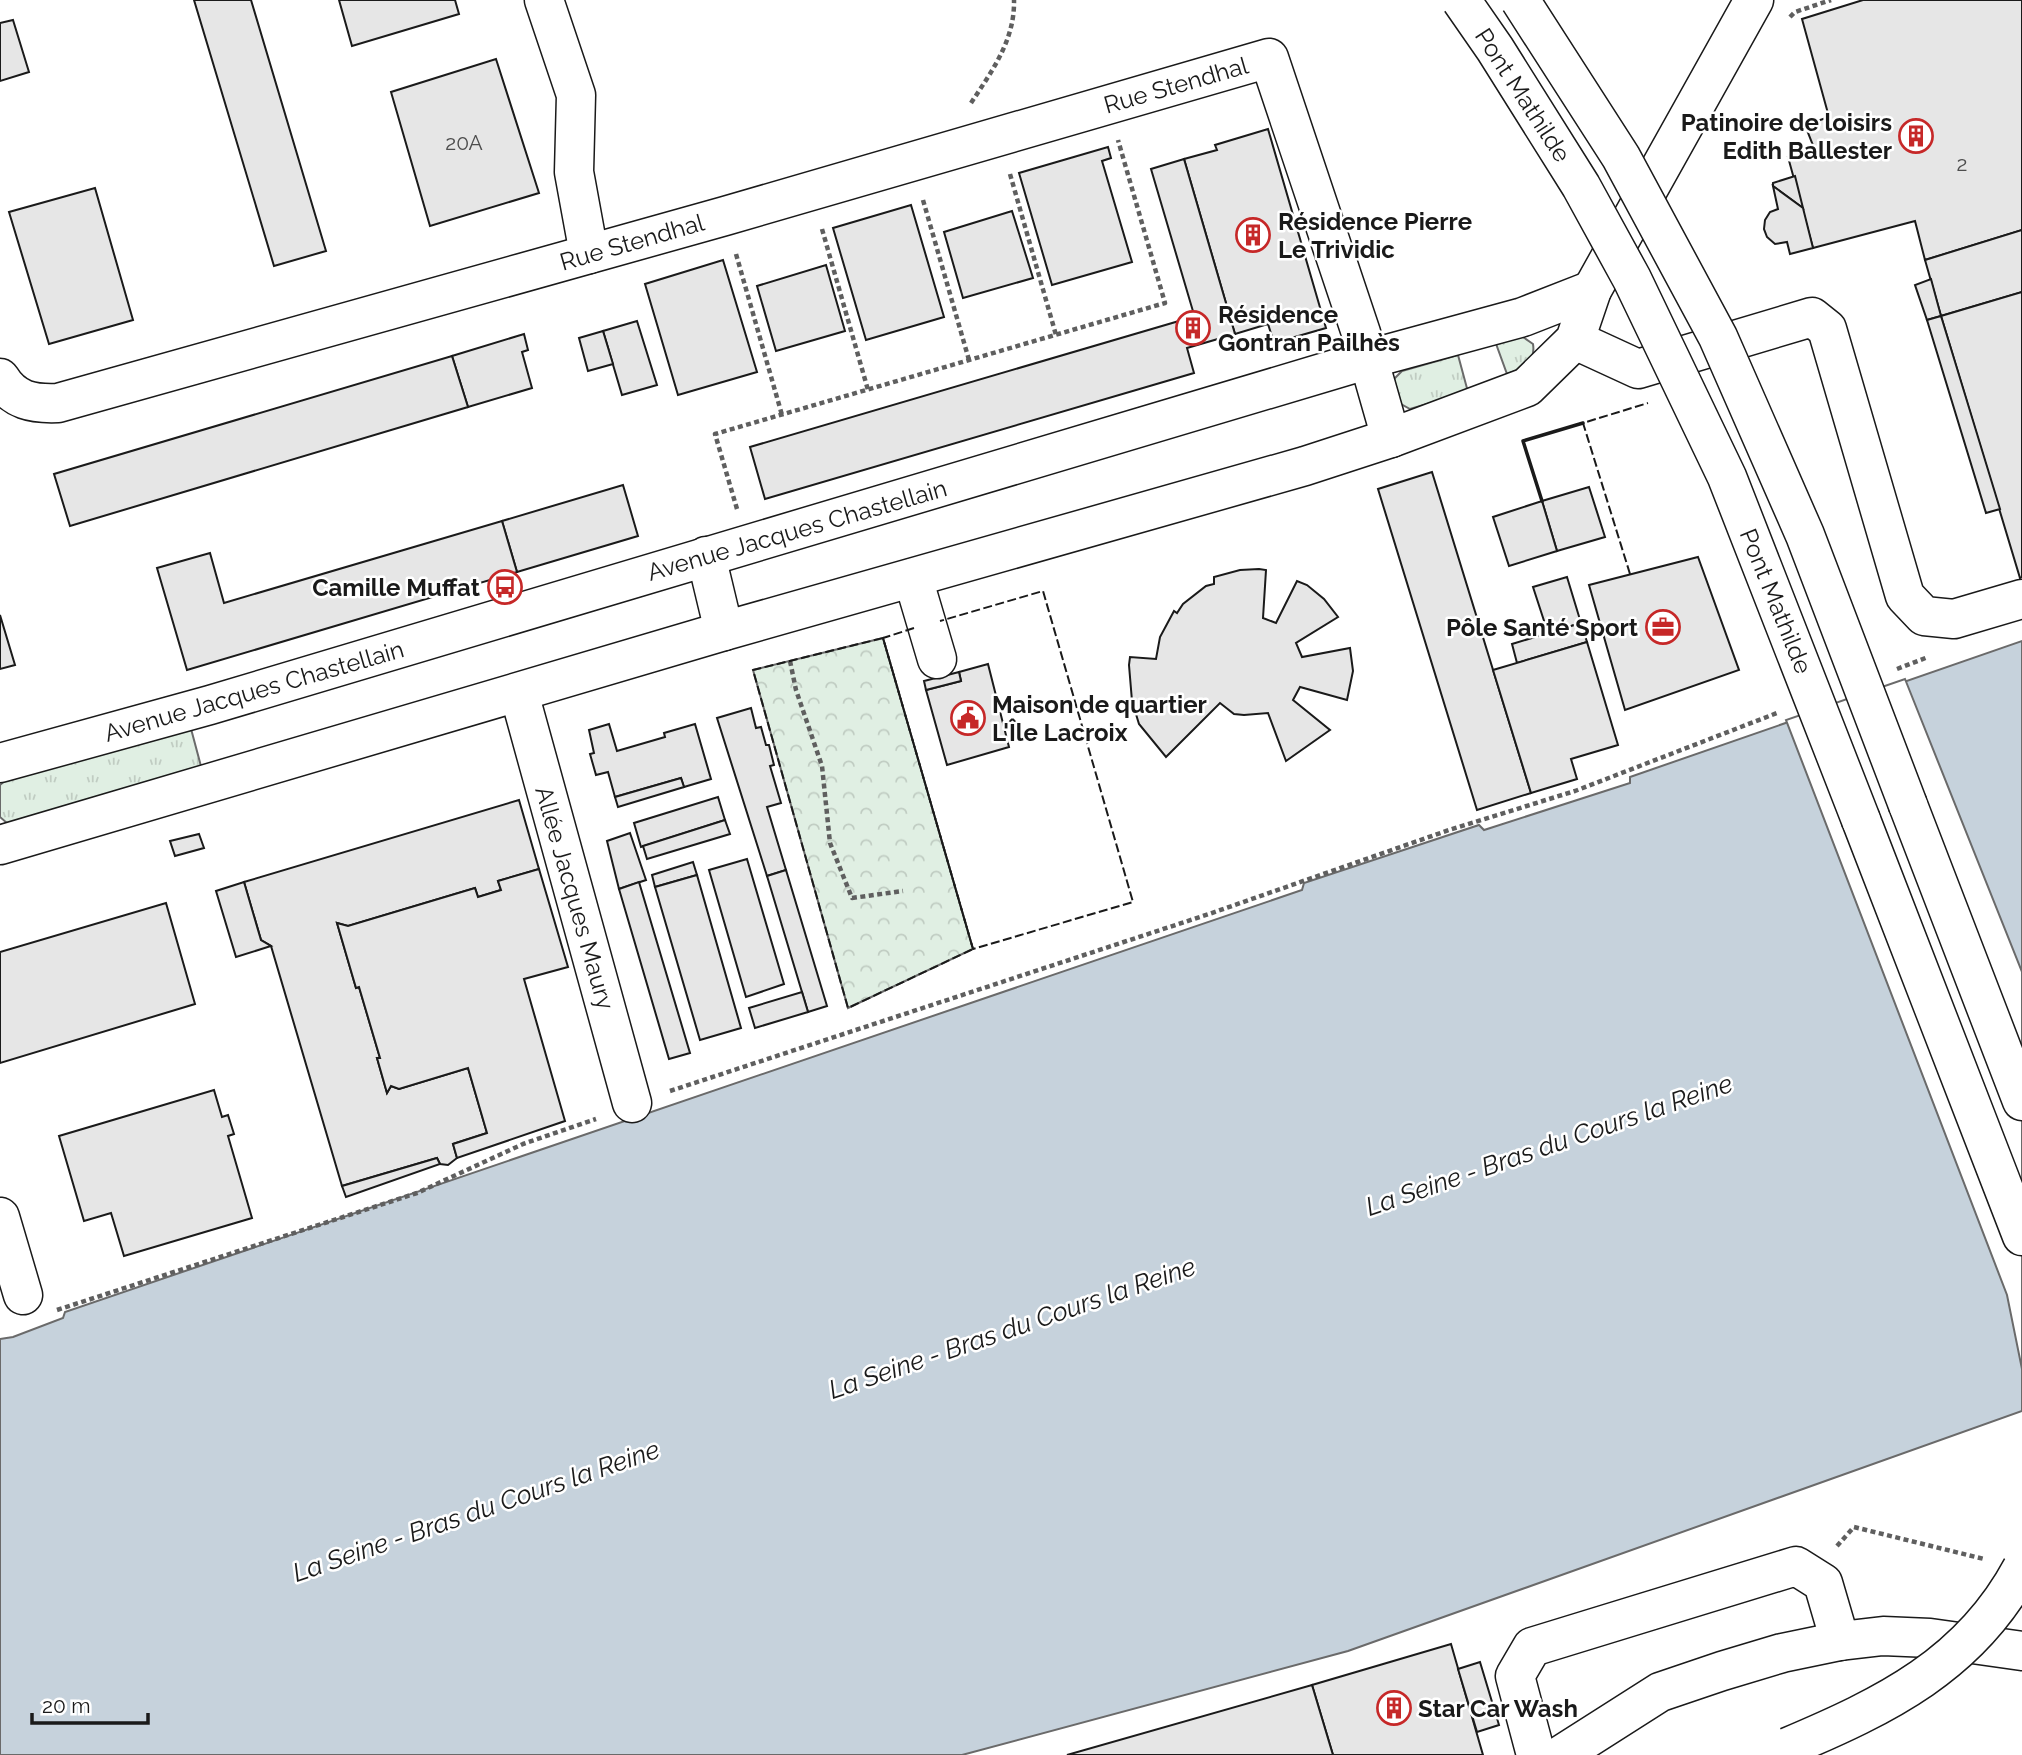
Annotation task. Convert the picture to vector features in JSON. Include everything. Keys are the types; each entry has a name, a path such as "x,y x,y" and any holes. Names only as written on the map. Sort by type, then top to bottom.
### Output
{"street":[{"path":"544,0 576,95 574,172 589,254"},
{"name":"Pont Mathilde","path":"1461,0 1581,186 1632,279 1727,477 2022,1236"},
{"name":"Pont Mathilde","path":"1520,0 1620,157 1718,337 1805,535 2022,1101"},
{"path":"0,845 724,631 1305,467 1527,387 1575,340 1592,290 1754,0"},
{"name":"Rue Stendhal","path":"0,378 15,395 27,401 40,404 58,403 725,216 1269,58 1368,359"},
{"name":"Avenue Jacques Chastellain","path":"0,763 211,705 1368,359 1523,317 1592,290"},
{"path":"1575,340 1638,369 1812,317 1827,329 1905,596 1924,616 1954,620 2022,599"},
{"path":"1368,359 1391,438"},
{"path":"706,556 724,631"},
{"path":"914,578 937,659"},
{"name":"Allée Jacques Maury","path":"519,693 632,1103"},
{"path":"0,1217 34,1304"},
{"path":"1776,1751 1872,1710 1930,1674 1964,1646 1988,1620 2008,1565"},
{"path":"1536,1755 1515,1676 1532,1647 1796,1566 1823,1583 1840,1641"},
{"path":"1561,1755 1660,1692 1770,1657 1840,1641 1883,1636 1930,1638 2022,1651"}],"path":[{"path":"970,360 925,158 1000,59 1014,20 1014,0"},
{"path":"1788,19 1795,12 1831,0"},
{"path":"740,520 715,434 1165,303 1108,105"},
{"path":"999,137 1056,335"},
{"path":"811,191 868,390"},
{"path":"725,216 782,415"},
{"path":"1884,673 1936,654 1954,620"},
{"path":"790,661 796,690 822,765 830,843 852,898 903,891"},
{"path":"34,1304 417,1193 523,1144 599,1118 632,1103 1209,914 1449,830 1575,791 1781,711"},
{"path":"1811,1576 1854,1527 2008,1565"}],"green space":[{"path":"1520,335 1533,344 1532,356 1523,367 1507,374 1495,341"},
{"path":"1458,355 1468,392 1410,409 1401,404 1394,379 1402,371"},
{"path":"883,638 973,949 848,1008 753,670"},
{"path":"190,725 202,770 8,824 0,817 0,785 6,780"}],"water":[{"name":"La Seine - Bras du Cours la Reine","path":"2022,641 2022,1411 1348,1651 962,1755 0,1755 0,1339 13,1337 63,1318 65,1312 1302,890 1304,883 1479,825 1484,830 1630,783 1630,777"}],"pier":[{"path":"1905,679 2022,972 2022,1369 2007,1295 1786,720"}],"building":[{"path":"194,0 251,0 326,251 274,266"},
{"path":"339,0 455,0 459,14 352,46"},
{"name":"Patinoire de loisirs Edith Ballester","path":"1863,0 2022,0 2022,230 1925,260 1915,221 1813,248 1788,157 1814,148 1805,125 1829,117 1802,19"},
{"path":"13,20 29,72 0,81 0,23"},
{"path":"496,59 539,193 430,226 391,92"},
{"name":"Résidence Pierre Le Trividic","path":"1268,129 1326,328 1274,343 1268,324 1235,334 1184,159 1217,150 1215,145"},
{"path":"1108,147 1111,158 1102,161 1132,262 1052,285 1019,173"},
{"name":"Résidence Gontran Pailhès","path":"1184,159 1235,334 1187,348 1194,373 765,499 750,447 1195,318 1151,169"},
{"path":"1795,176 1803,208 1773,186 1773,183"},
{"path":"1773,186 1803,208 1813,248 1790,254 1787,242 1775,244 1767,237 1765,220 1770,212 1778,209"},
{"path":"95,188 133,320 49,344 9,212"},
{"path":"911,205 944,317 866,340 833,228"},
{"path":"1012,211 1033,278 963,298 944,232"},
{"path":"2022,230 2022,292 1941,316 1925,260"},
{"path":"723,260 757,372 678,395 645,284"},
{"path":"826,265 845,331 776,351 757,286"},
{"path":"1931,279 1941,316 1927,320 1915,285"},
{"path":"2022,292 2022,577 2020,578 1941,316"},
{"path":"1941,316 2000,509 1986,513 1927,320"},
{"path":"637,321 657,385 622,395 603,331"},
{"path":"603,331 613,364 588,371 579,338"},
{"path":"524,334 528,350 522,352 532,388 468,407 452,356"},
{"path":"452,356 468,407 70,526 54,474"},
{"path":"1432,472 1531,793 1477,810 1378,489"},
{"path":"623,485 638,536 517,572 502,521"},
{"path":"1589,487 1605,537 1557,551 1542,501"},
{"path":"1542,501 1557,551 1509,566 1493,517"},
{"path":"502,521 517,572 187,670 157,568 210,553 224,603"},
{"name":"Pôle Santé Sport","path":"1698,557 1739,670 1625,710 1589,585"},
{"path":"1240,570 1266,570 1263,618 1276,623 1297,581 1307,585 1324,599 1338,617 1296,643 1302,657 1350,648 1353,671 1347,700 1300,687 1293,700 1330,730 1286,761 1268,713 1234,714 1220,703 1166,757 1139,724 1132,701 1130,657 1156,659 1160,637 1174,611 1177,613 1183,604 1206,586 1214,584 1214,577"},
{"path":"1567,577 1581,623 1548,633 1533,587"},
{"path":"0,615 15,665 0,669"},
{"path":"1581,623 1587,642 1517,663 1512,644"},
{"path":"1587,642 1618,745 1571,759 1577,779 1531,793 1493,670"},
{"name":"Maison de quartier L'Île Lacroix","path":"988,664 1009,747 947,765 926,690 961,681 959,672"},
{"path":"959,672 961,681 926,690 924,681"},
{"path":"751,708 756,728 761,727 766,745 769,745 774,765 770,766 781,803 767,807 786,870 767,876 717,718"},
{"path":"609,724 617,751 665,737 664,733 695,724 711,779 684,787 681,778 615,797 608,772 596,775 590,754 594,753 589,730"},
{"path":"681,778 684,787 618,807 615,797"},
{"path":"718,797 725,820 641,847 634,823"},
{"path":"519,800 539,869 498,881 501,890 478,897 475,888 348,926 337,923 380,1058 377,1058 387,1093 391,1086 399,1089 468,1068 487,1133 453,1144 457,1158 448,1165 440,1164 437,1158 342,1186 271,946 261,940 244,882"},
{"path":"725,820 730,834 647,859 643,846"},
{"path":"630,833 646,880 619,889 607,841"},
{"path":"199,834 204,848 175,856 170,841"},
{"path":"747,859 784,984 746,997 709,870"},
{"path":"693,862 697,875 655,887 652,875"},
{"path":"539,869 568,967 524,979 565,1121 457,1158 453,1144 487,1133 468,1068 399,1089 391,1086 387,1093 377,1058 380,1058 337,923 348,926 475,888 478,897 501,890 498,881"},
{"path":"786,870 827,1006 808,1012 767,876"},
{"path":"697,875 741,1028 700,1040 655,887"},
{"path":"244,882 261,940 271,946 236,957 216,891"},
{"path":"639,882 690,1053 669,1059 619,889"},
{"path":"166,903 195,1004 0,1063 0,952"},
{"path":"802,992 808,1012 755,1028 749,1008"},
{"path":"214,1090 222,1117 228,1115 234,1134 228,1136 252,1218 124,1256 111,1213 84,1221 59,1136"},
{"path":"437,1158 440,1164 346,1197 342,1186"},
{"name":"Star Car Wash","path":"1451,1644 1483,1755 1333,1755 1312,1685"},
{"path":"1480,1662 1499,1725 1477,1732 1458,1669"},
{"path":"1312,1685 1333,1755 1067,1755"}],"fence":[{"path":"1630,574 1583,423 1648,403"},
{"path":"914,628 883,638 973,949 1133,902 1043,591 940,621"},
{"path":"883,638 973,949 848,1008 753,670 883,638"}],"wall":[{"path":"1542,501 1523,441 1583,423"}],"place":[{"name":"Patinoire de loisirs Edith Ballester","path":"1916,136"},
{"name":"Résidence Pierre Le Trividic","path":"1253,235"},
{"name":"Résidence Gontran Pailhès","path":"1193,328"},
{"name":"Camille Muffat","path":"505,587"},
{"name":"Pôle Santé Sport","path":"1663,627"},
{"name":"Maison de quartier L'Île Lacroix","path":"968,718"},
{"name":"Star Car Wash","path":"1394,1708"}]}
